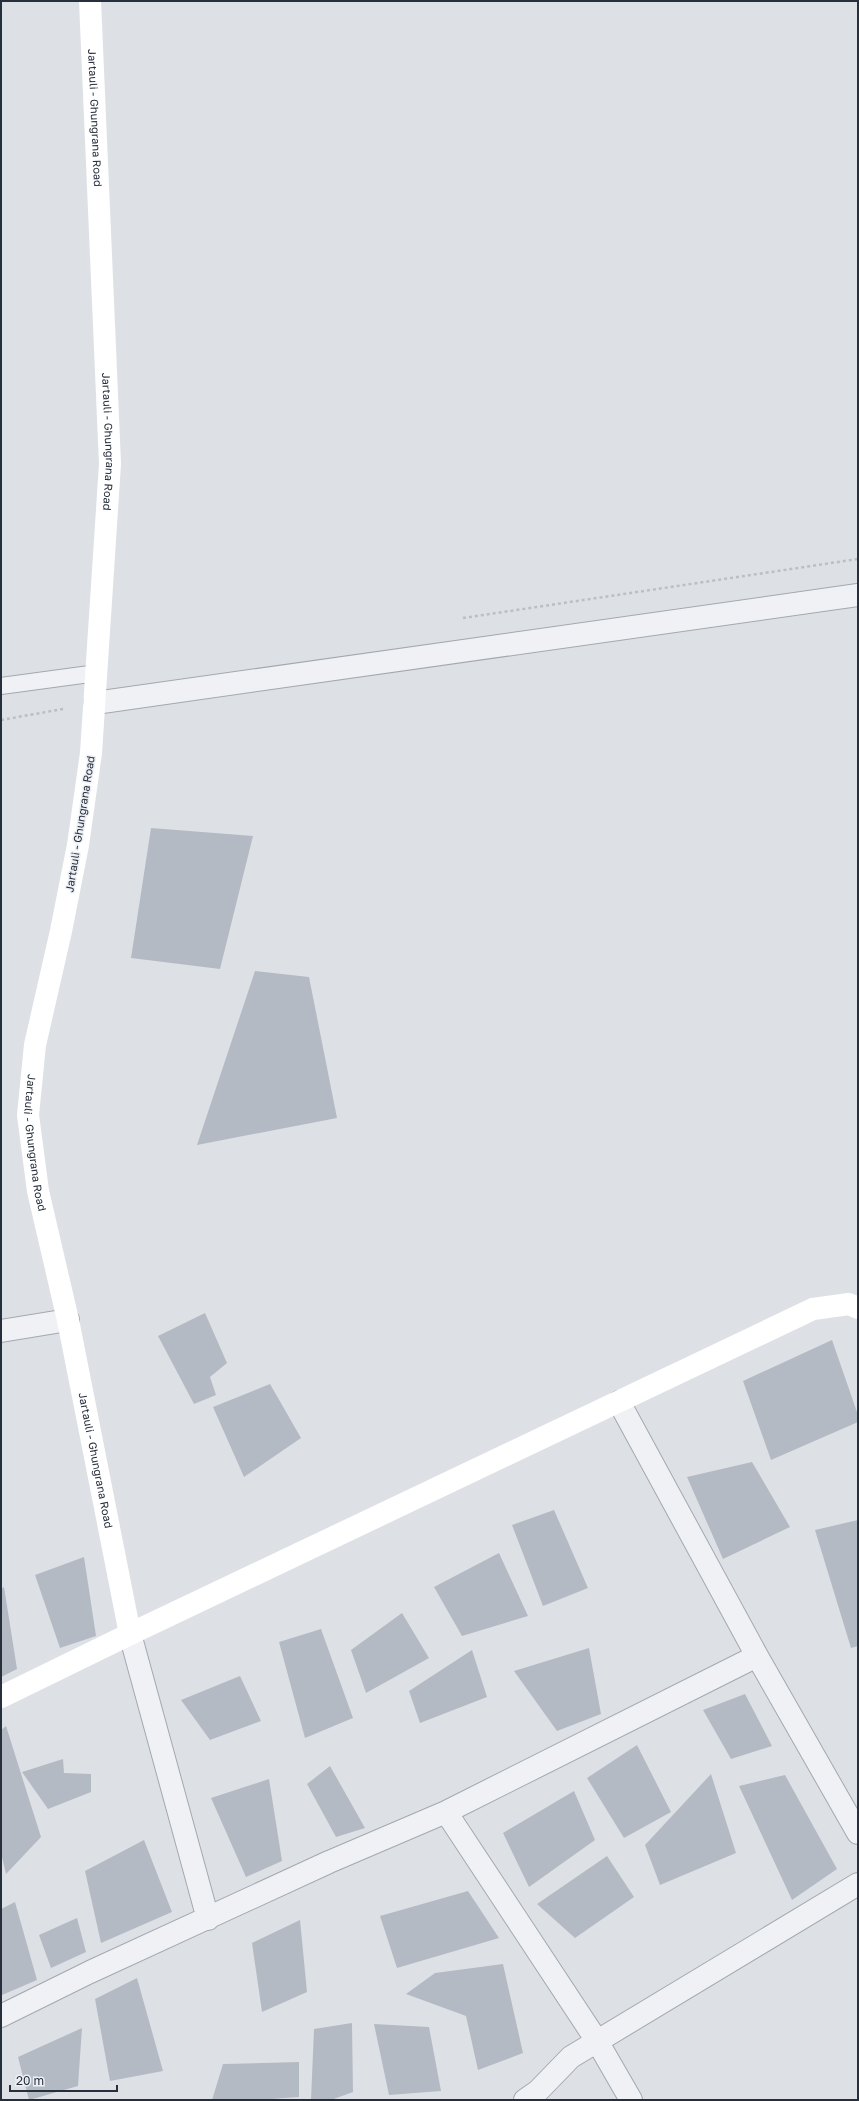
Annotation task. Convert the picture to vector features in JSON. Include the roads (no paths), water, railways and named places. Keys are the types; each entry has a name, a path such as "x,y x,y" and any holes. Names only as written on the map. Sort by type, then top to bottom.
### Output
{"street":[{"name":"Jartauli - Ghungrana Road","path":"90,1 110,464 91,753 78,845 61,930 35,1045 28,1115 38,1192 68,1320 130,1634"},
{"path":"94,713 622,630 858,595"},
{"path":"1,1697 130,1634 813,1309 849,1304 858,1308"},
{"path":"1,1331 68,1320"},
{"path":"619,1402 757,1656 858,1833"},
{"path":"130,1634 208,1919"},
{"path":"1,2016 90,1972 329,1862 446,1812 757,1656"},
{"path":"446,1812 597,2041 631,2100"},
{"path":"525,2100 538,2091 571,2057 858,1884"}],"lane":[{"path":"1,686 97,673"}]}
